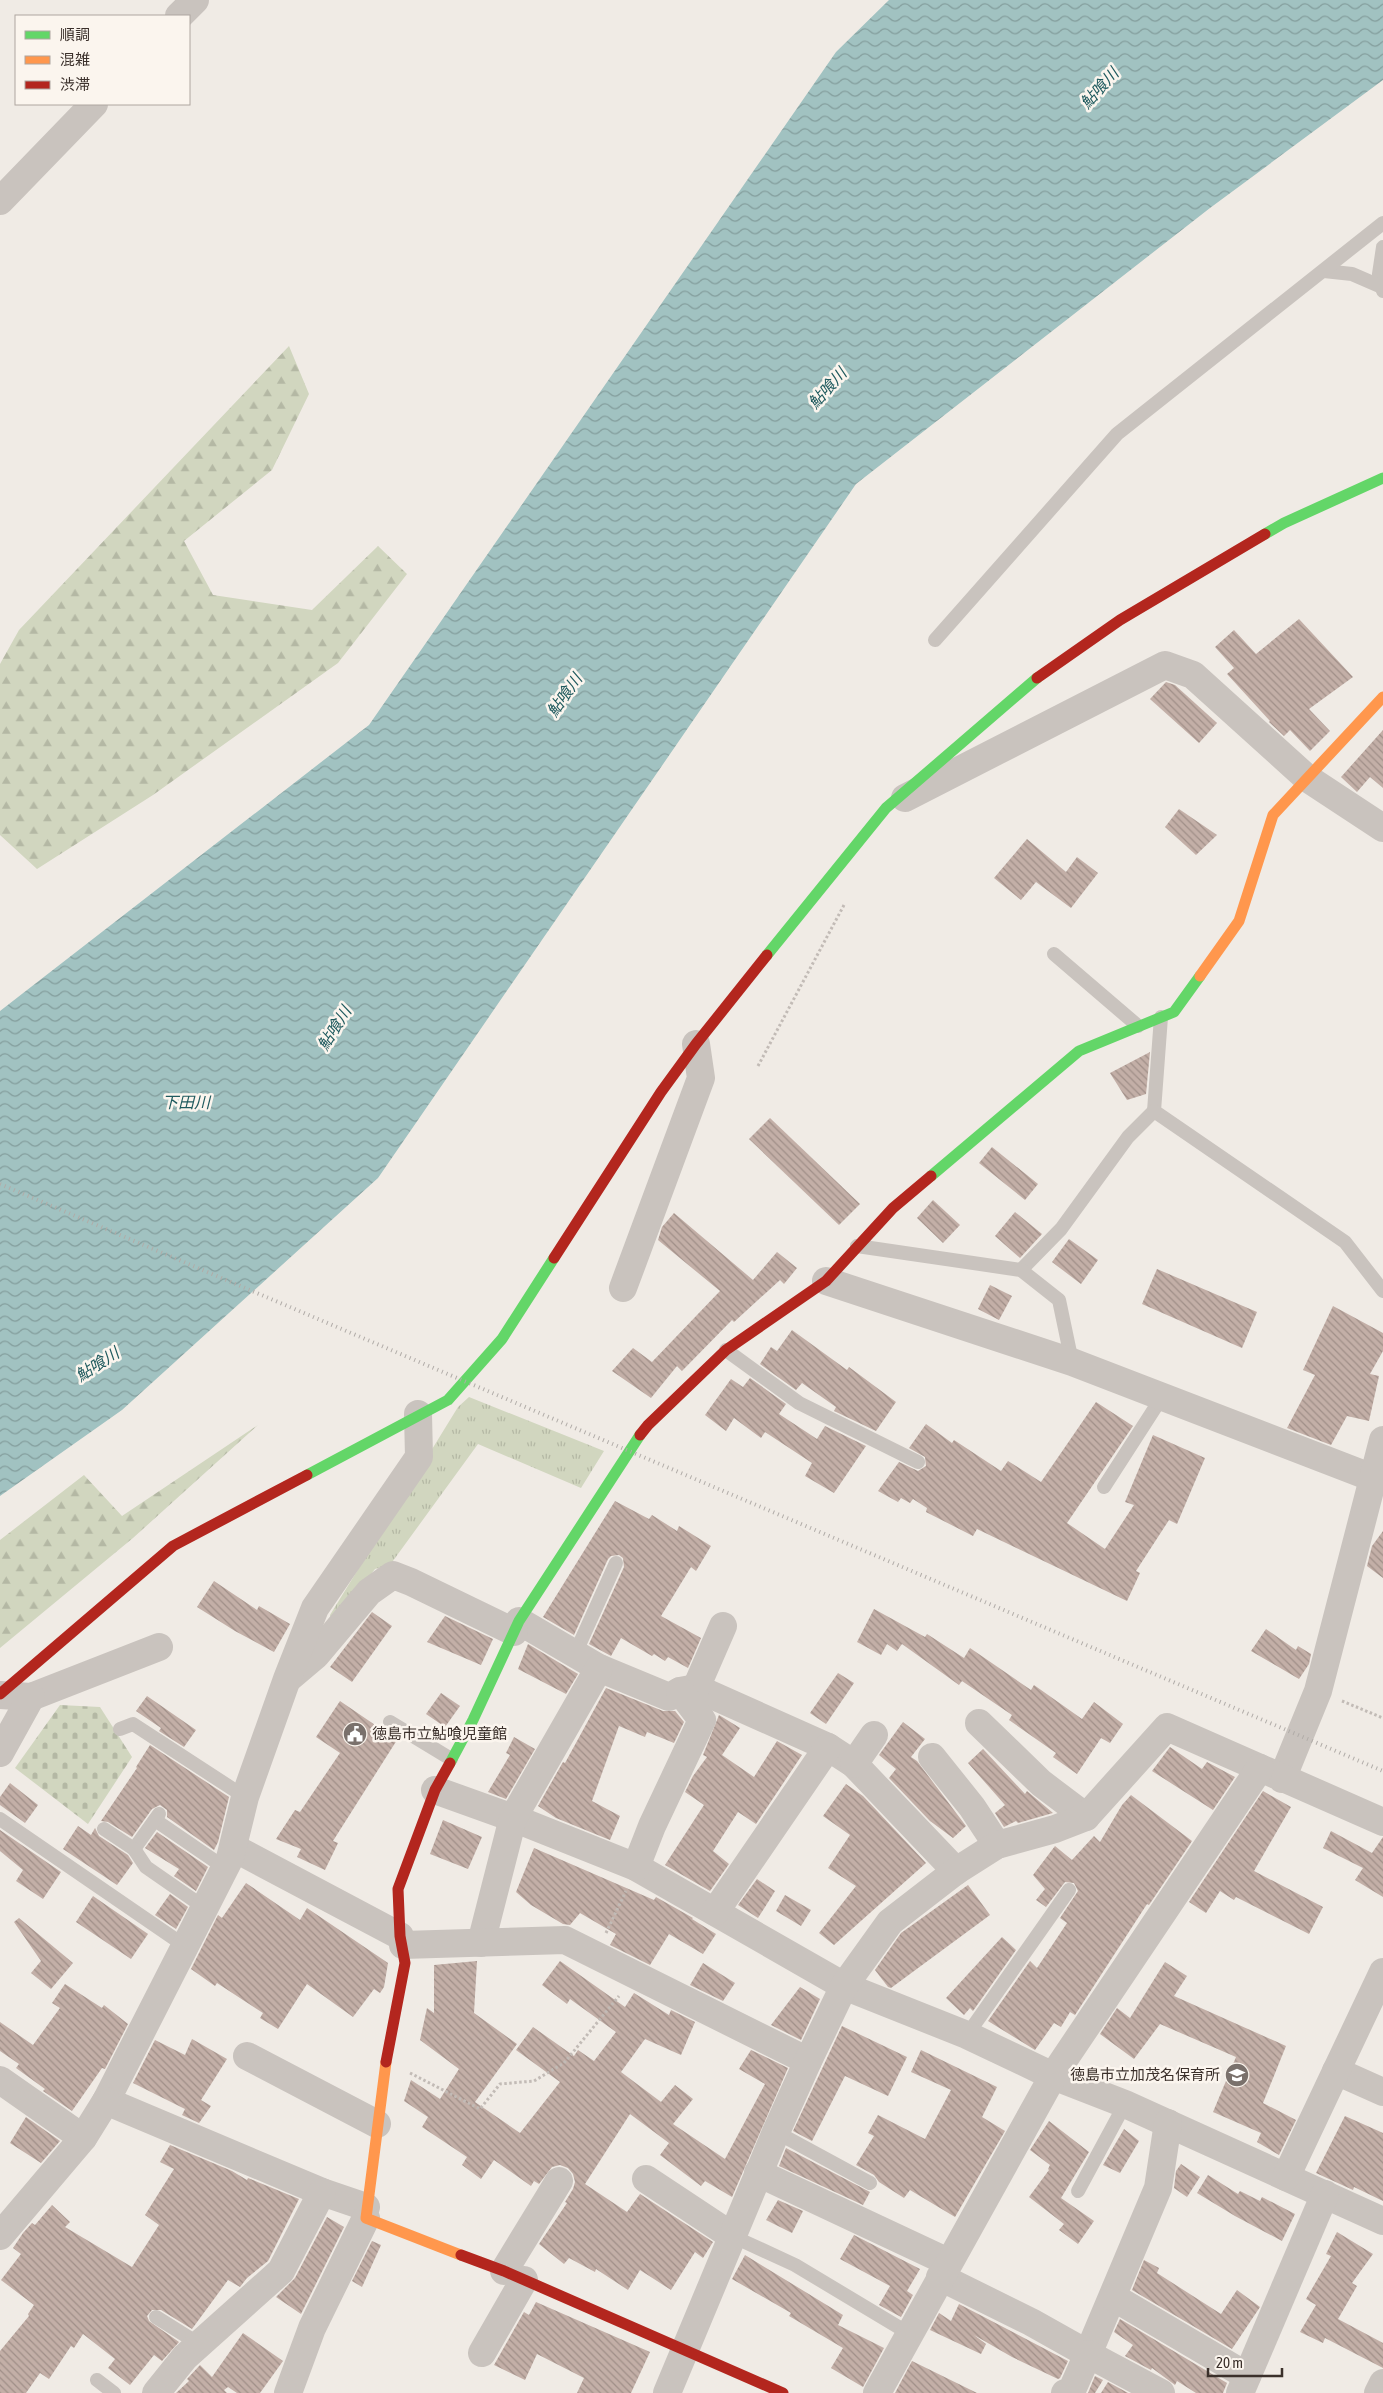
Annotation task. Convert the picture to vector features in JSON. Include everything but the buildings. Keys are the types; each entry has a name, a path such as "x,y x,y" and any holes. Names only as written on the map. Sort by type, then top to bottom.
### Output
{"street":[{"path":"180,15 195,0"},
{"path":"0,202 93,105"},
{"path":"0,1694 173,1546 418,1414 448,1400 466,1382 502,1339 661,1092 696,1044 886,808 1023,688 1120,620 1284,523 1383,478"},
{"path":"886,808 1165,665 1193,675 1307,778 1383,828"},
{"path":"288,2393 312,2328 366,2213 386,2060 405,1963 398,1889 435,1790 473,1720 516,1626 621,1462 648,1425 726,1350 826,1281 893,1208 1079,1051 1174,1012 1239,921 1273,815 1383,697"},
{"path":"623,1288 701,1078 696,1044"},
{"path":"826,1281 1072,1362 1162,1397 1379,1457 1318,1691 1271,1774 1053,2076 877,2393"},
{"path":"0,2236 83,2138 106,2101 205,1908 229,1858 245,1796 315,1608 419,1456 418,1414"},
{"path":"287,1679 316,1655 369,1592 393,1576 516,1626 575,1654 599,1668 669,1697 688,1689 723,1626"},
{"path":"0,1694 31,1697 159,1647"},
{"path":"481,1943 513,1818 599,1668"},
{"path":"688,1689 828,1747 854,1764 956,1872"},
{"path":"636,1868 652,1826 702,1720 688,1689"},
{"path":"0,1753 31,1697"},
{"path":"979,1723 1041,1783 1086,1817"},
{"path":"668,2393 758,2173 808,2060 844,1986 890,1922 956,1872 997,1845 1055,1829 1086,1817 1167,1727 1383,1822"},
{"path":"854,1764 874,1736"},
{"path":"715,1912 828,1747"},
{"path":"932,1756 972,1807 997,1845"},
{"path":"435,1790 513,1818 636,1868 844,1986 967,2036 1053,2076 1125,2104 1383,2221"},
{"path":"229,1858 402,1940 481,1943 565,1940 808,2060"},
{"path":"1286,2177 1383,1972"},
{"path":"247,2056 377,2124"},
{"path":"1336,2071 1383,2092"},
{"path":"0,2080 83,2138"},
{"path":"106,2101 322,2192 366,2213 783,2393"},
{"path":"1065,2393 1072,2390 1158,2188 1168,2123"},
{"path":"758,2173 944,2270 1031,2322 1161,2393"},
{"path":"646,2179 732,2236"},
{"path":"482,2353 514,2276 560,2181"},
{"path":"156,2393 185,2357 281,2271 322,2192"},
{"path":"1113,2297 1244,2385 1325,2194"},
{"path":"1378,2393 1383,2382"}],"lane":[{"path":"935,640 1117,434 1383,224"},
{"path":"1382,289 1380,274 1383,247"},
{"path":"1324,271 1352,274 1382,289"},
{"path":"1054,954 1138,1026"},
{"path":"1021,1270 1061,1229 1128,1137 1154,1111 1161,1017"},
{"path":"1154,1111 1345,1242 1383,1291"},
{"path":"857,1246 1021,1270 1059,1300 1072,1362"},
{"path":"726,1350 799,1403 918,1462"},
{"path":"1104,1487 1162,1397"},
{"path":"575,1654 616,1563"},
{"path":"390,1722 452,1759"},
{"path":"120,1729 134,1724 245,1796"},
{"path":"134,1849 158,1816 229,1858"},
{"path":"0,1819 185,1946"},
{"path":"104,1829 134,1849 146,1867 205,1908"},
{"path":"967,2036 1069,1890"},
{"path":"1078,2191 1100,2155 1125,2104"},
{"path":"776,2132 870,2183"},
{"path":"732,2236 795,2265 910,2334"},
{"path":"156,2317 199,2344"},
{"path":"97,2380 114,2393"}],"path":[{"path":"758,1066 848,898"},
{"path":"1318,1691 1383,1718"},
{"path":"596,1954 636,1868"},
{"path":"386,2060 480,2109 500,2084 534,2081 564,2063 636,1974"}],"green space":[{"path":"289,346 309,394 272,470 184,541 213,595 312,610 378,546 407,574 338,663 153,795 37,869 0,835 0,664 19,630"},
{"path":"469,1397 604,1451 581,1488 478,1444 390,1565 375,1569 331,1625 330,1615 458,1407"},
{"path":"258,1425 133,1538 0,1648 0,1540 84,1475 122,1516"},
{"path":"60,1705 100,1707 132,1757 88,1824 15,1768"}],"water":[{"name":"下田川","path":"889,0 1383,0 1383,80 1210,208 856,484 378,1178 122,1410 0,1496 0,1011 369,725 836,52"}],"railway":[{"path":"0,1184 1383,1771"}],"traffic: fast":[{"path":"1265,534 1284,523 1383,478"},
{"path":"767,955 886,808 1037,678"},
{"path":"931,1176 1079,1051 1174,1012 1200,976"},
{"path":"307,1475 448,1400 502,1339 554,1258"},
{"path":"450,1763 473,1720 519,1621 640,1435"}],"traffic: slow":[{"path":"1200,976 1239,921 1273,815 1383,697"},
{"path":"386,2062 366,2218 461,2255"}],"traffic: jam":[{"path":"1037,678 1120,620 1265,534"},
{"path":"554,1258 661,1092 696,1044 767,955"},
{"path":"640,1435 726,1350 826,1281 893,1208 931,1176"},
{"path":"0,1694 173,1546 307,1475"},
{"path":"386,2062 405,1963 400,1936 398,1889 435,1790 450,1763"},
{"path":"461,2255 504,2271 783,2393"}],"place":[{"name":"徳島市立鮎喰児童館","path":"355,1734"},
{"name":"徳島市立加茂名保育所","path":"1237,2075"}],"water label":[{"name":"鮎喰川","path":"1099,88"},
{"name":"鮎喰川","path":"827,388"},
{"name":"鮎喰川","path":"564,695"},
{"name":"鮎喰川","path":"334,1028"},
{"name":"鮎喰川","path":"97,1364"}]}
